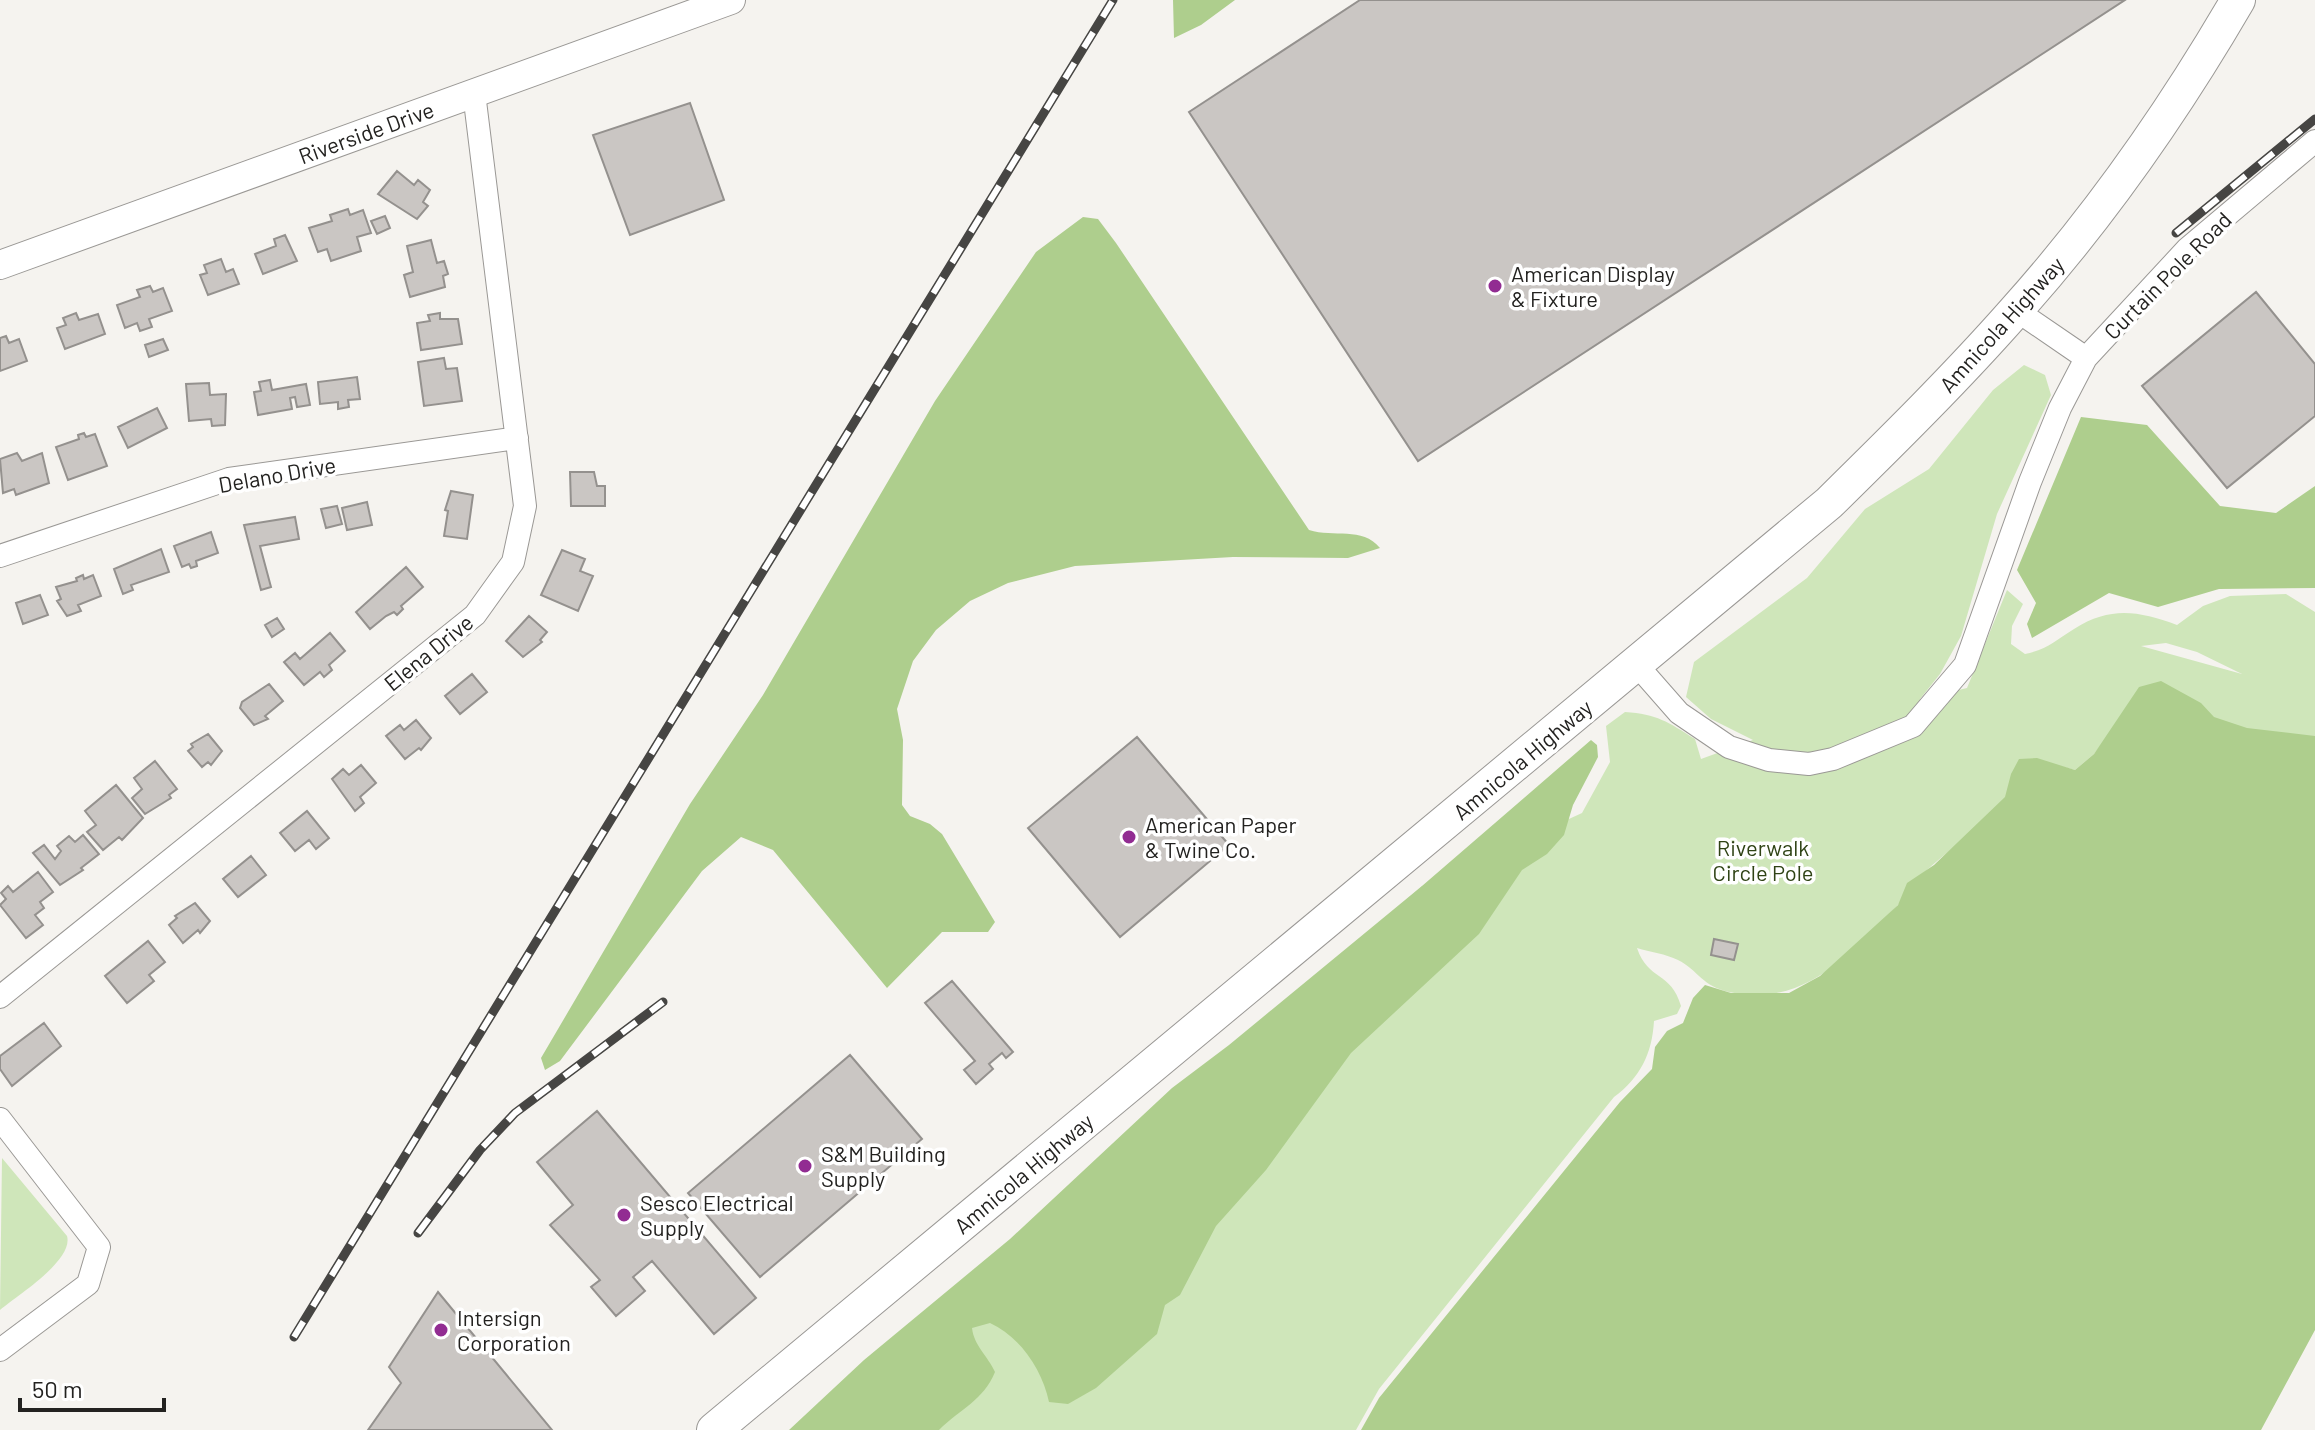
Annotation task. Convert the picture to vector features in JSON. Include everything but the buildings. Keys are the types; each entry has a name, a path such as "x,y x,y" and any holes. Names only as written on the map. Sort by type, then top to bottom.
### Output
{"main road":[{"name":"Amnicola Highway","path":"714,1430 1829,503 2016,310 2141,152 2238,0"}],"street":[{"name":"Riverside Drive","path":"0,265 731,0"},
{"name":"Elena Drive","path":"0,997 475,615 513,562 525,506 474,93"},
{"name":"Curtain Pole Road","path":"2016,310 2086,358 2187,249 2315,141"},
{"path":"1636,664 1679,713 1729,747 1769,760 1809,764 1833,759 1913,726 1965,665 2030,482 2060,408 2086,358"},
{"name":"Delano Drive","path":"0,556 229,479 517,438"},
{"path":"0,1119 99,1247 88,1284 0,1350"}],"green space":[{"path":"1173,0 1235,0 1201,25 1174,38"},
{"path":"1083,217 1098,219 1116,243 1309,530 1365,537 1380,548 1348,558 1233,557 1075,566 1008,583 970,601 936,630 913,661 897,709 903,740 902,805 910,816 930,824 942,834 995,922 988,932 942,932 887,988 773,850 741,837 702,871 560,1061 545,1070 541,1058 690,804 763,695 935,401 1036,252"},
{"name":"Riverwalk Circle Pole","path":"2024,365 2045,375 2051,395 1997,514 1961,636 1940,674 1920,699 1967,688 2007,590 2023,604 2012,626 2011,644 2025,654 2046,647 2087,622 2113,614 2150,616 2177,625 2203,606 2230,596 2286,594 2315,612 2315,774 2115,727 2094,754 2075,770 2060,766 1955,846 1917,879 1860,944 1822,974 1801,985 1779,993 1755,995 1729,992 1713,986 1678,960 1637,948 1647,966 1666,981 1677,995 1681,1006 1677,1014 1654,1021 1651,1044 1638,1073 1614,1097 1379,1389 1356,1430 807,1430 1422,886 1582,813 1610,762 1606,726 1625,712 1654,717 1686,733 1695,739 1701,759 1753,740 1711,719 1686,697 1694,662 1807,578 1865,509 1929,469 1993,390","holes":["2166,643 2197,652 2242,674 2141,646"]},
{"path":"2081,417 2147,425 2220,506 2276,513 2315,486 2315,588 2219,589 2158,607 2109,593 2032,638 2027,624 2036,603 2017,570"},
{"path":"2161,681 2201,703 2214,717 2247,728 2315,736 2315,1330 2261,1430 1361,1430 1379,1398 1620,1102 1652,1069 1655,1047 1667,1031 1683,1023 1693,998 1705,985 1731,993 1789,993 1820,976 1898,905 1907,883 1934,865 2005,797 2019,759 2037,758 2075,770 2094,754 2139,687"},
{"path":"1591,740 1597,745 1598,757 1573,805 1564,835 1547,854 1522,870 1479,934 1351,1053 1266,1170 1216,1226 1180,1295 1165,1305 1157,1334 1096,1388 1068,1404 1049,1402 1041,1378 1028,1355 1011,1337 990,1323 972,1328 975,1340 995,1372 978,1397 939,1430 789,1430 864,1360 1010,1239 1172,1088 1422,886"},
{"path":"2,1158 67,1236 67,1245 54,1266 0,1310"}],"railway":[{"path":"294,1337 1113,0"},
{"path":"2176,233 2315,119"},
{"path":"418,1233 480,1150 515,1113 663,1002"}],"place":[{"name":"American Display & Fixture","path":"1495,286"},
{"name":"American Paper & Twine Co.","path":"1129,837"},
{"name":"S&M Building Supply","path":"805,1166"},
{"name":"Sesco Electrical Supply","path":"624,1215"},
{"name":"Intersign Corporation","path":"441,1330"}]}
